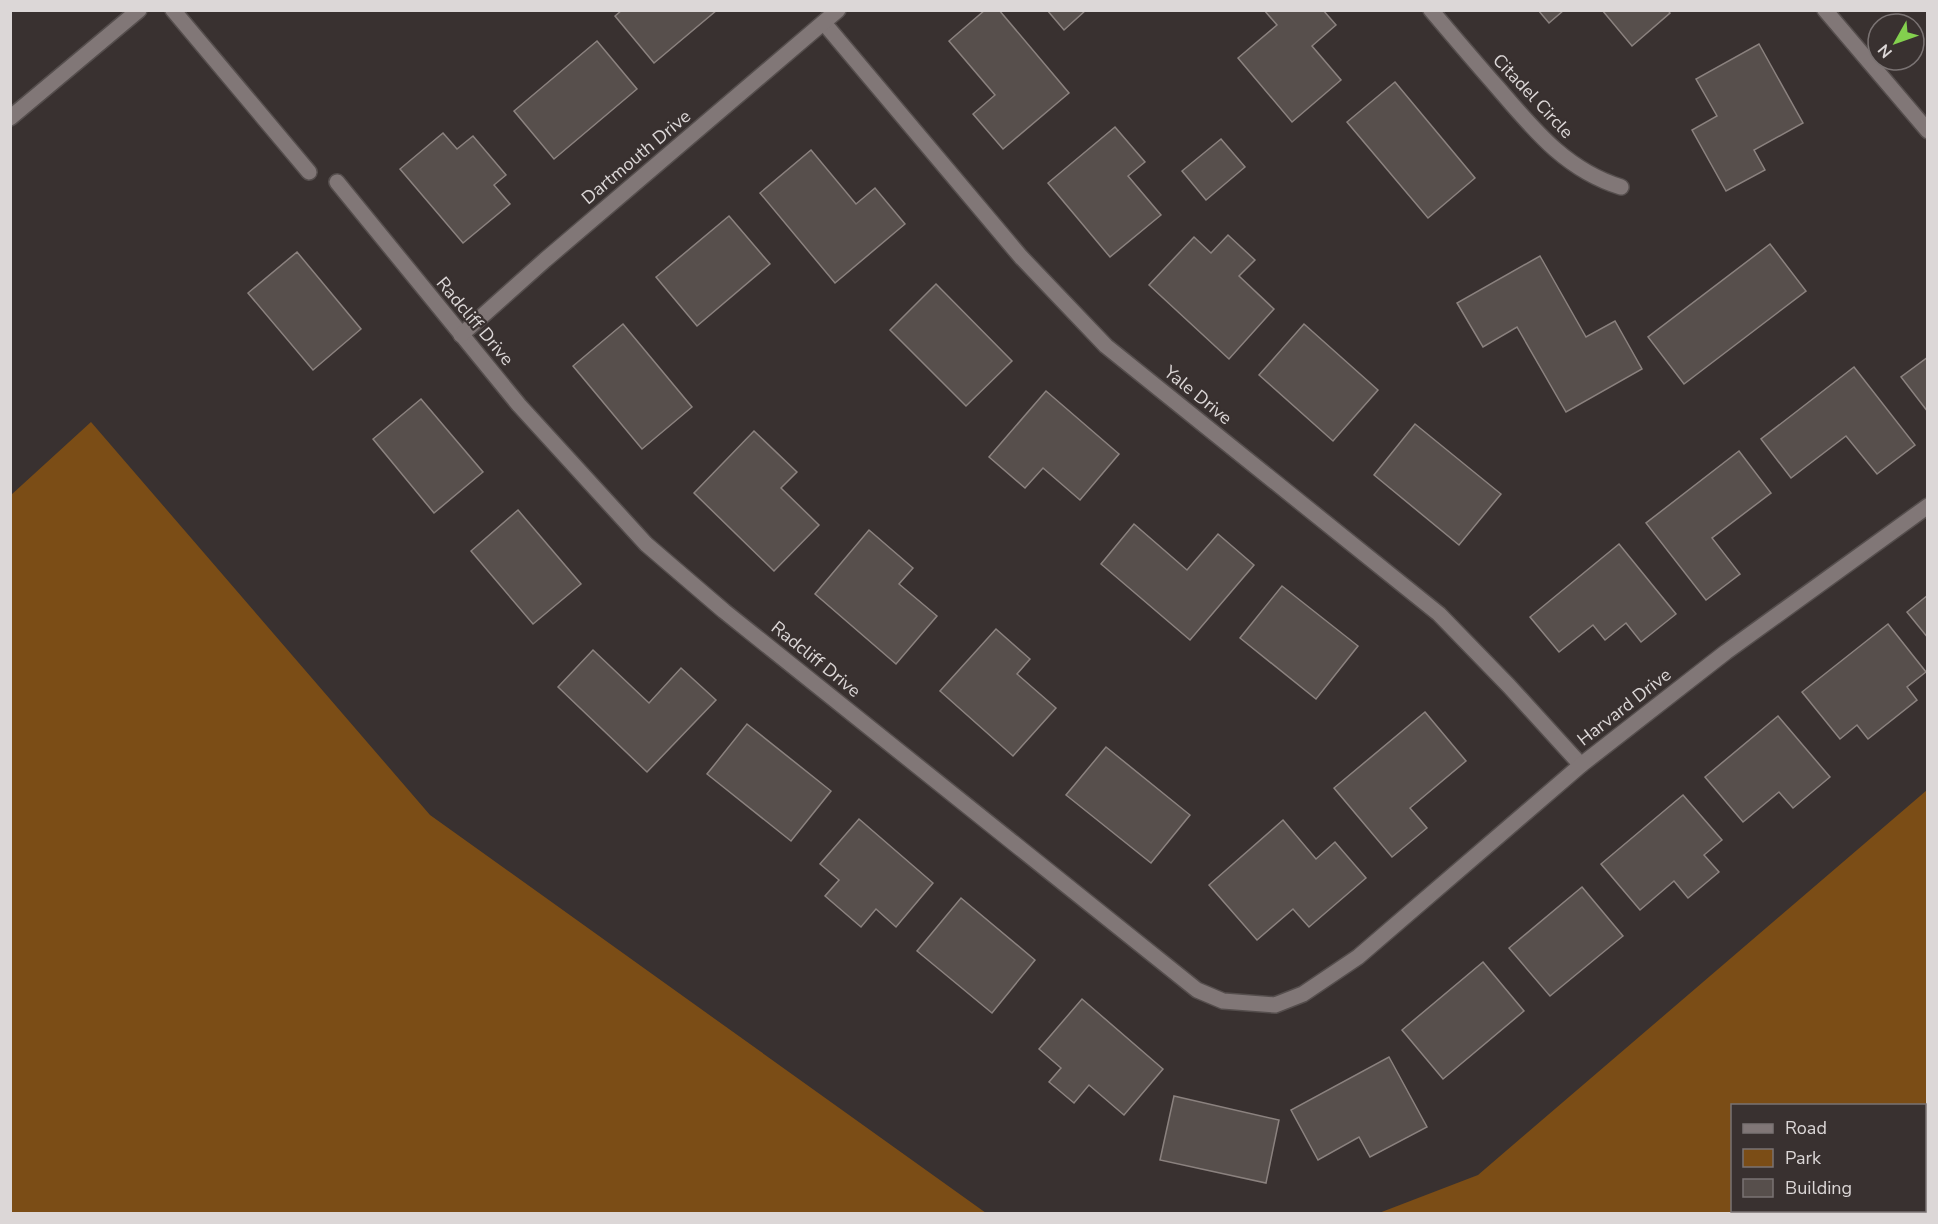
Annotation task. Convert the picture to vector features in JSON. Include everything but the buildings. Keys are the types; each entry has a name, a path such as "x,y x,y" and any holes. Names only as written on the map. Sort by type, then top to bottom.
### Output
{"street":[{"path":"10,118 139,10"},
{"path":"173,10 309,172"},
{"name":"Dartmouth Drive","path":"461,335 545,260 838,10"},
{"name":"Citadel Circle","path":"1431,10 1540,137 1576,165 1604,182 1622,187"},
{"path":"1825,10 1928,131"},
{"name":"Yale Drive","path":"824,22 1021,258 1106,346 1439,614 1581,765"},
{"name":"Radcliff Drive","path":"337,182 519,405 646,544 724,610 1197,990 1223,1001 1275,1005 1303,994 1358,957"},
{"name":"Harvard Drive","path":"1358,957 1581,765 1726,652 1928,506"}],"green space":[{"path":"91,422 430,815 986,1213 11,1213 11,495"},
{"path":"1927,790 1927,1213 1379,1213 1478,1175"}]}
